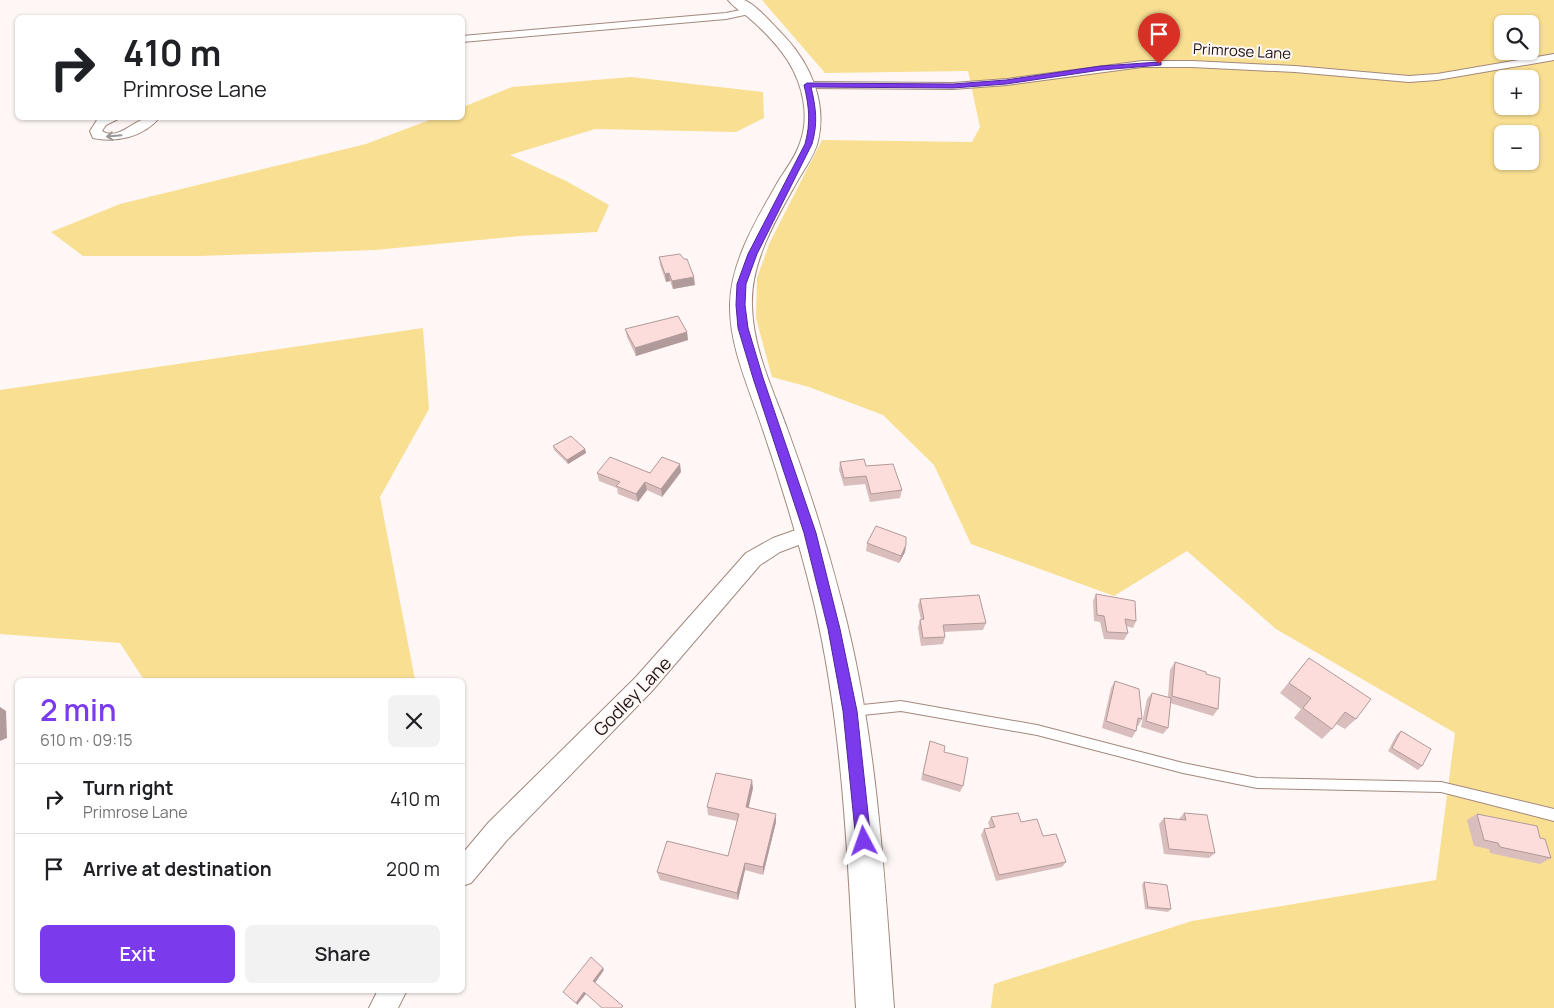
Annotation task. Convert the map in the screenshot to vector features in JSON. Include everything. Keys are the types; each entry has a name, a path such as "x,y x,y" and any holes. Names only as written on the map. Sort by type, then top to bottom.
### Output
{"street":[{"path":"465,39 606,24 726,16 742,6 766,24 792,54 807,85 814,112 809,144 752,254 742,284 741,305 743,328 758,378 810,533 834,629 850,711 861,804 875,1008"},
{"name":"Primrose Lane","path":"807,85 953,86 1006,82 1142,64 1192,64 1295,69 1409,79 1437,78 1554,57"},
{"path":"109,120 101,123 96,131 97,135 109,137 126,134 150,120"},
{"name":"Godley Lane","path":"465,870 504,824 644,684 753,559 765,549 810,533"},
{"path":"383,1008 391,993"}],"lane":[{"path":"850,711 901,706 1037,730 1183,768 1257,783 1440,787 1554,815"}],"shaded area":[{"path":"762,0 1554,0 1554,1008 991,1008 994,984 1192,921 1436,880 1455,733 1276,629 1187,551 1114,596 971,544 934,465 883,415 809,387 772,377 756,318 757,278 770,242 822,140 972,142 980,127 968,71 825,73"},
{"path":"631,77 763,92 764,118 736,132 595,129 510,155 566,181 609,205 597,232 520,236 375,250 200,256 83,256 51,232 120,204 366,144 430,120 465,120 465,106 512,87"},
{"path":"423,328 429,409 380,497 415,678 143,678 120,643 0,634 0,390"}],"building":[{"path":"680,254 684,259 687,259 694,277 672,281 669,273 665,274 659,257"},
{"path":"678,316 687,332 635,348 625,329"},
{"path":"571,436 585,449 567,460 553,446"},
{"path":"610,457 650,473 662,457 680,464 661,489 645,482 636,494 616,486 620,482 597,473"},
{"path":"864,459 866,466 893,464 902,490 871,494 866,476 844,478 840,462"},
{"path":"876,526 906,537 906,545 901,556 867,543"},
{"path":"1096,594 1135,601 1136,621 1125,619 1128,633 1107,632 1104,616 1097,615"},
{"path":"979,595 986,623 943,625 945,637 923,638 920,620 924,619 920,599"},
{"path":"1309,658 1371,699 1356,719 1345,712 1332,729 1303,708 1311,698 1289,683"},
{"path":"1175,662 1220,678 1218,709 1172,696"},
{"path":"1115,681 1139,689 1142,719 1138,718 1136,731 1106,721"},
{"path":"1152,693 1171,698 1168,728 1146,721"},
{"path":"1401,731 1431,749 1422,766 1392,748"},
{"path":"930,741 945,746 944,752 968,758 963,786 923,774"},
{"path":"716,773 752,780 746,807 776,814 763,867 745,863 737,893 657,872 667,841 728,856 739,814 707,807"},
{"path":"1018,813 1021,822 1037,819 1043,836 1056,834 1066,862 999,875 984,829 995,827 991,817"},
{"path":"1184,813 1207,815 1215,853 1169,849 1164,818 1186,820"},
{"path":"1477,814 1537,826 1540,838 1545,839 1551,858 1500,847 1498,843 1484,840"},
{"path":"1144,882 1167,885 1171,909 1148,907"},
{"path":"591,957 603,968 593,981 623,1006 621,1008 602,1008 584,992 576,1003 563,992"}],"route":[{"path":"864,841 850,711 834,629 810,533 743,328 741,305 742,284 752,254 809,144 814,112 807,85 953,86 1006,82 1101,68 1159,64"}]}
